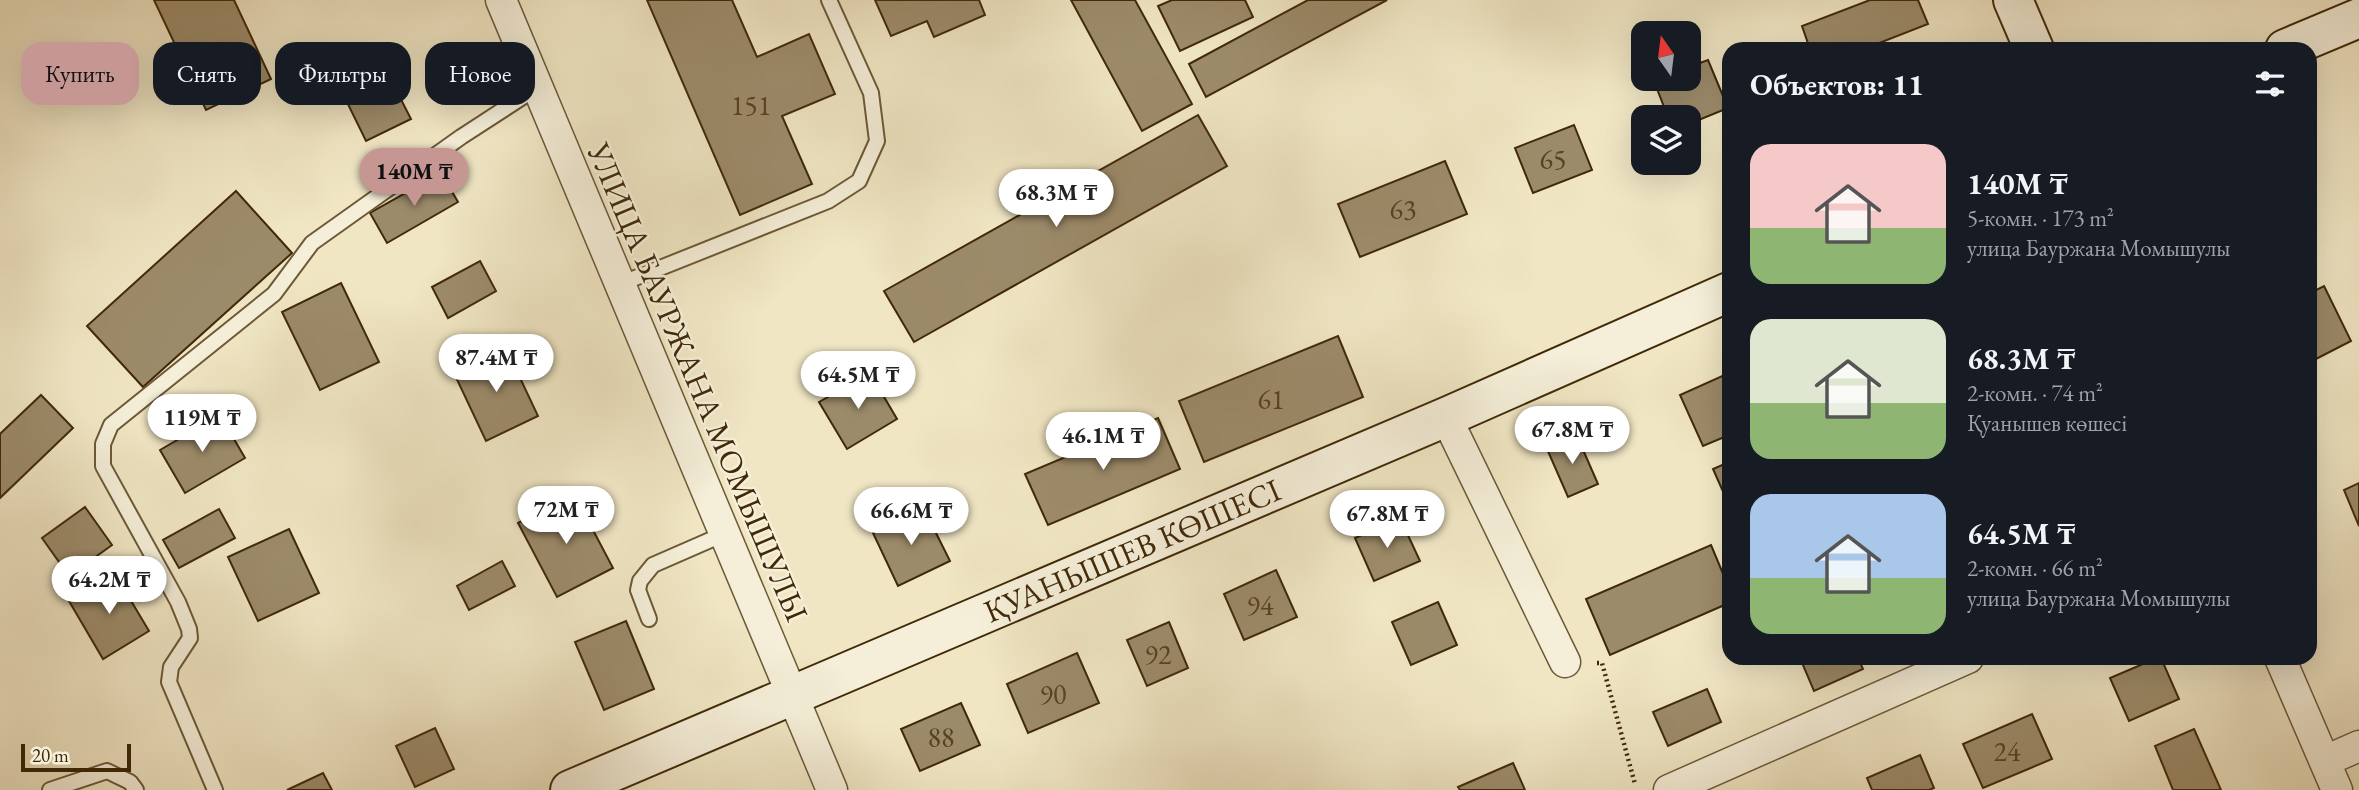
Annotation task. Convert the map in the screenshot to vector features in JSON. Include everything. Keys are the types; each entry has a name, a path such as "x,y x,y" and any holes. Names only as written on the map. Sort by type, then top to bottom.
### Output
{"street":[{"name":"УЛИЦА БАУРЖАНА МОМЫШУЛЫ","path":"501,0 832,790"},
{"path":"2013,0 2031,42"},
{"path":"2302,42 2359,18"},
{"name":"ҚУАНЫШЕВ КӨШЕСІ","path":"570,790 1446,417 1722,295"},
{"path":"1446,417 1564,662"},
{"path":"1669,790 1952,665"},
{"path":"2283,665 2337,790"},
{"path":"2325,761 2359,746"}],"lane":[{"path":"620,284 828,201 859,181 877,141 871,93 829,0"},
{"path":"215,790 169,682 171,667 190,638 189,629 178,602 103,466 103,444 111,425 274,294 312,243 461,137 537,87"},
{"path":"649,620 638,590 645,572 653,565 724,534"},
{"path":"50,790 107,771 130,782 136,790"}],"path":[{"path":"1564,662 1602,663 1637,790"}],"building":[{"path":"154,0 234,0 254,42 174,42"},
{"path":"647,0 732,0 757,57 809,34 835,94 782,116 812,184 740,215"},
{"path":"875,0 979,0 985,15 934,37 927,21 891,36"},
{"path":"1071,0 1135,0 1192,104 1142,131"},
{"path":"1172,0 1245,0 1253,17 1180,51 1158,6"},
{"path":"1308,0 1387,0 1206,97 1189,64"},
{"path":"1870,0 1918,0 1928,24 1882,42 1808,42 1802,26"},
{"path":"261,58 271,79 261,84"},
{"path":"1708,60 1722,94 1722,110 1701,119 1701,105 1663,105 1658,91 1701,91 1701,63"},
{"path":"204,105 216,105 206,110"},
{"path":"348,105 404,105 411,119 366,141"},
{"path":"1198,115 1227,166 914,342 884,291"},
{"path":"1574,125 1592,170 1533,193 1515,148"},
{"path":"1445,161 1467,214 1360,257 1338,204"},
{"path":"441,173 458,202 387,243 370,213"},
{"path":"236,191 292,253 143,387 87,326"},
{"path":"480,261 496,291 448,318 432,287"},
{"path":"341,283 379,362 320,390 282,312"},
{"path":"2324,286 2351,341 2317,358 2317,290"},
{"path":"1338,336 1363,397 1204,462 1179,401"},
{"path":"505,346 538,416 486,441 453,371"},
{"path":"870,373 897,419 847,449 819,402"},
{"path":"1722,376 1722,438 1703,446 1680,395"},
{"path":"41,395 73,428 0,498 0,434"},
{"path":"220,415 245,458 185,493 160,450"},
{"path":"1158,418 1180,469 1048,525 1025,474"},
{"path":"1577,436 1598,484 1568,497 1547,449"},
{"path":"1722,465 1722,489 1713,469"},
{"path":"2359,483 2359,526 2344,490"},
{"path":"574,494 613,568 557,597 518,523"},
{"path":"85,507 112,545 69,576 42,538"},
{"path":"219,509 235,538 179,568 163,540"},
{"path":"924,509 950,561 898,586 873,533"},
{"path":"1400,518 1420,561 1374,581 1355,538"},
{"path":"289,529 319,593 258,621 228,557"},
{"path":"1711,545 1722,571 1722,606 1610,655 1586,599"},
{"path":"502,561 515,586 469,610 457,586"},
{"path":"1276,570 1297,617 1244,640 1224,594"},
{"path":"115,574 149,631 103,659 69,601"},
{"path":"1438,602 1457,645 1411,665 1392,622"},
{"path":"626,621 654,689 604,710 575,642"},
{"path":"1169,622 1188,668 1147,686 1127,640"},
{"path":"1077,653 1099,703 1028,733 1007,684"},
{"path":"1803,665 1861,665 1863,669 1814,691"},
{"path":"2141,665 2164,665 2179,699 2129,721 2110,678"},
{"path":"1707,689 1721,722 1668,746 1653,712"},
{"path":"961,703 980,745 920,771 901,729"},
{"path":"2032,714 2052,759 1983,788 1963,744"},
{"path":"435,728 454,769 415,787 396,746"},
{"path":"2194,729 2221,790 2173,790 2155,746"},
{"path":"1920,755 1934,788 1872,790 1867,778"},
{"path":"1513,763 1525,790 1460,790 1458,787"},
{"path":"323,773 332,790 287,790"}]}
